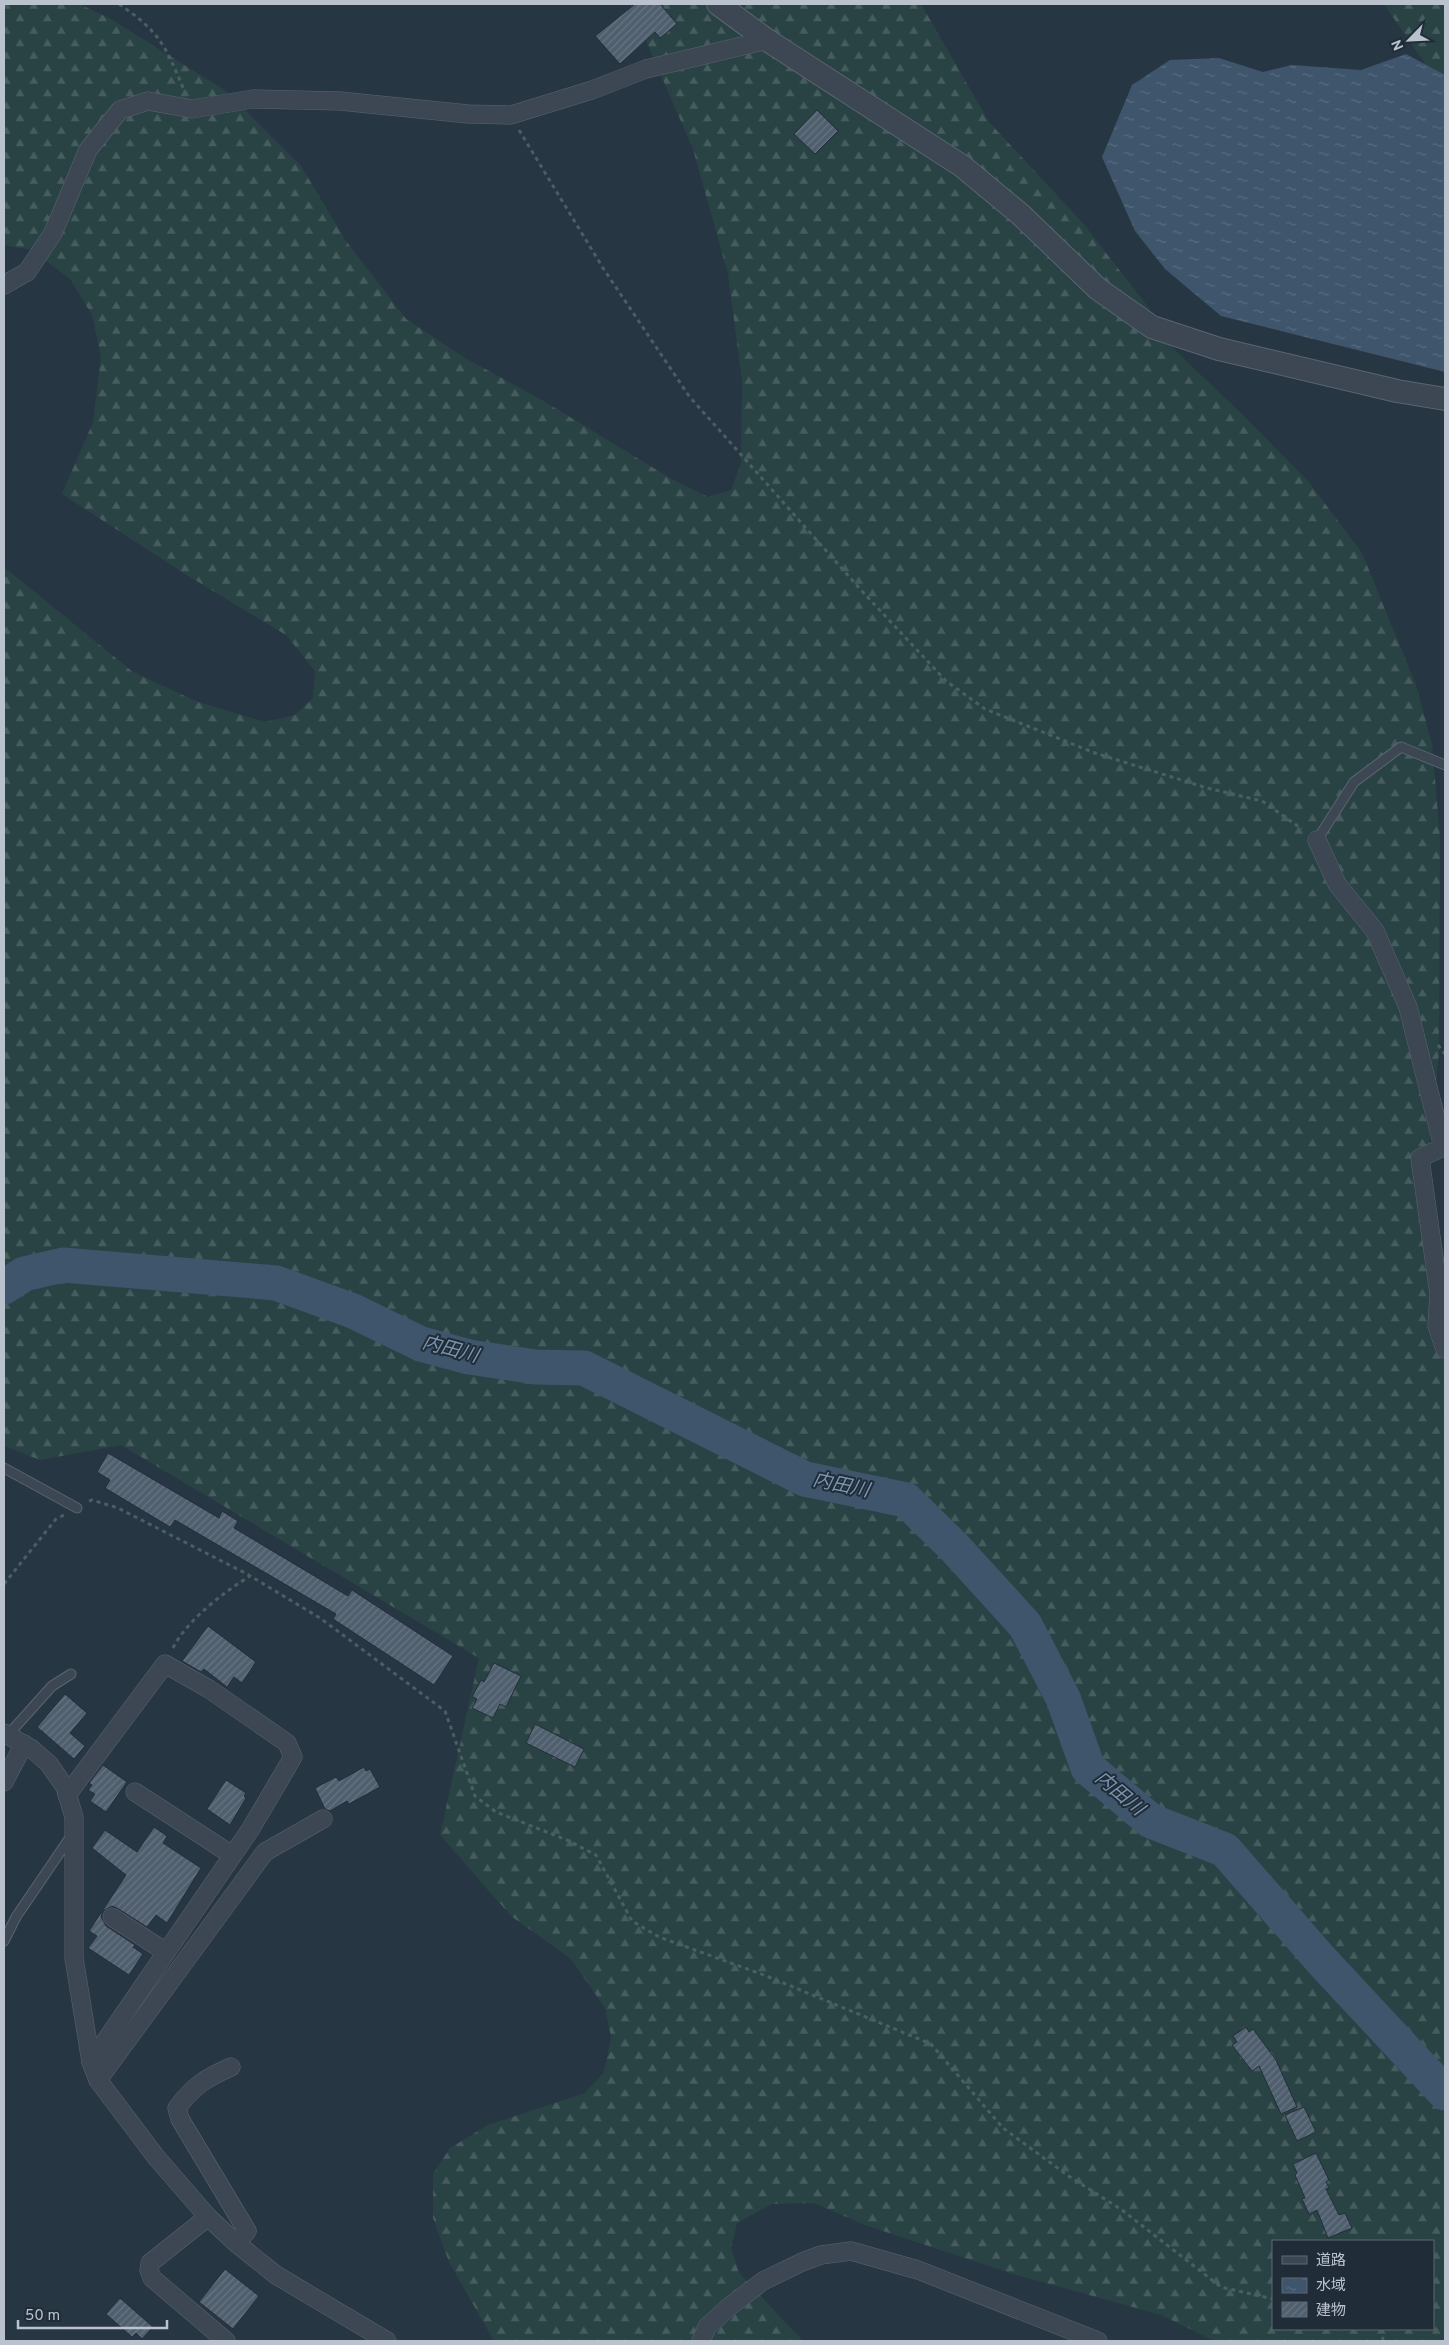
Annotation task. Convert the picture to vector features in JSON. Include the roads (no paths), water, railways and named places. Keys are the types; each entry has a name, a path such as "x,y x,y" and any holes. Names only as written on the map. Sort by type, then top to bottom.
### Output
{"street":[{"path":"718,4 767,40 962,166 1020,214 1098,289 1152,327 1219,349 1398,391 1445,399"},
{"path":"4,285 27,272 53,233 88,150 120,110 148,101 192,109 254,99 340,100 468,114 511,114 592,90 646,69 767,40"},
{"path":"1317,840 1337,884 1375,931 1408,1007 1443,1147 1420,1158 1439,1294 1437,1326 1445,1349"},
{"path":"67,1795 165,1664 209,1688 287,1743 293,1757 232,1855 91,2062"},
{"path":"6,1734 24,1744 48,1764 64,1787 74,1817 74,1958 91,2062 98,2080 156,2157 208,2217 236,2243 276,2274 387,2341"},
{"path":"4,1782 24,1744"},
{"path":"135,1792 232,1855"},
{"path":"98,2080 265,1852 323,1819"},
{"path":"112,1917 166,1952"},
{"path":"231,2067 213,2074 191,2089 177,2108 180,2119 247,2231 236,2243"},
{"path":"208,2217 150,2263 149,2270 152,2278 226,2341"},
{"path":"701,2341 708,2327 730,2306 763,2281 802,2262 822,2255 851,2250 918,2270 1098,2341"}],"lane":[{"path":"1317,840 1354,782 1401,747 1445,765"},
{"path":"4,1468 78,1508"},
{"path":"6,1734 52,1686 70,1674"},
{"path":"4,1941 16,1917 75,1831"}],"water":[{"path":"1406,54 1445,75 1445,372 1221,316 1165,269 1135,231 1102,157 1132,85 1170,60 1219,58 1263,72 1292,65 1361,70"}],"waterway":[{"name":"内田川","path":"4,1287 24,1274 63,1265 276,1283 353,1311 421,1344 469,1357 536,1367 584,1368 805,1479 906,1500 954,1547 1025,1625 1063,1698 1088,1768 1151,1821 1225,1850 1322,1961 1445,2093"}]}
